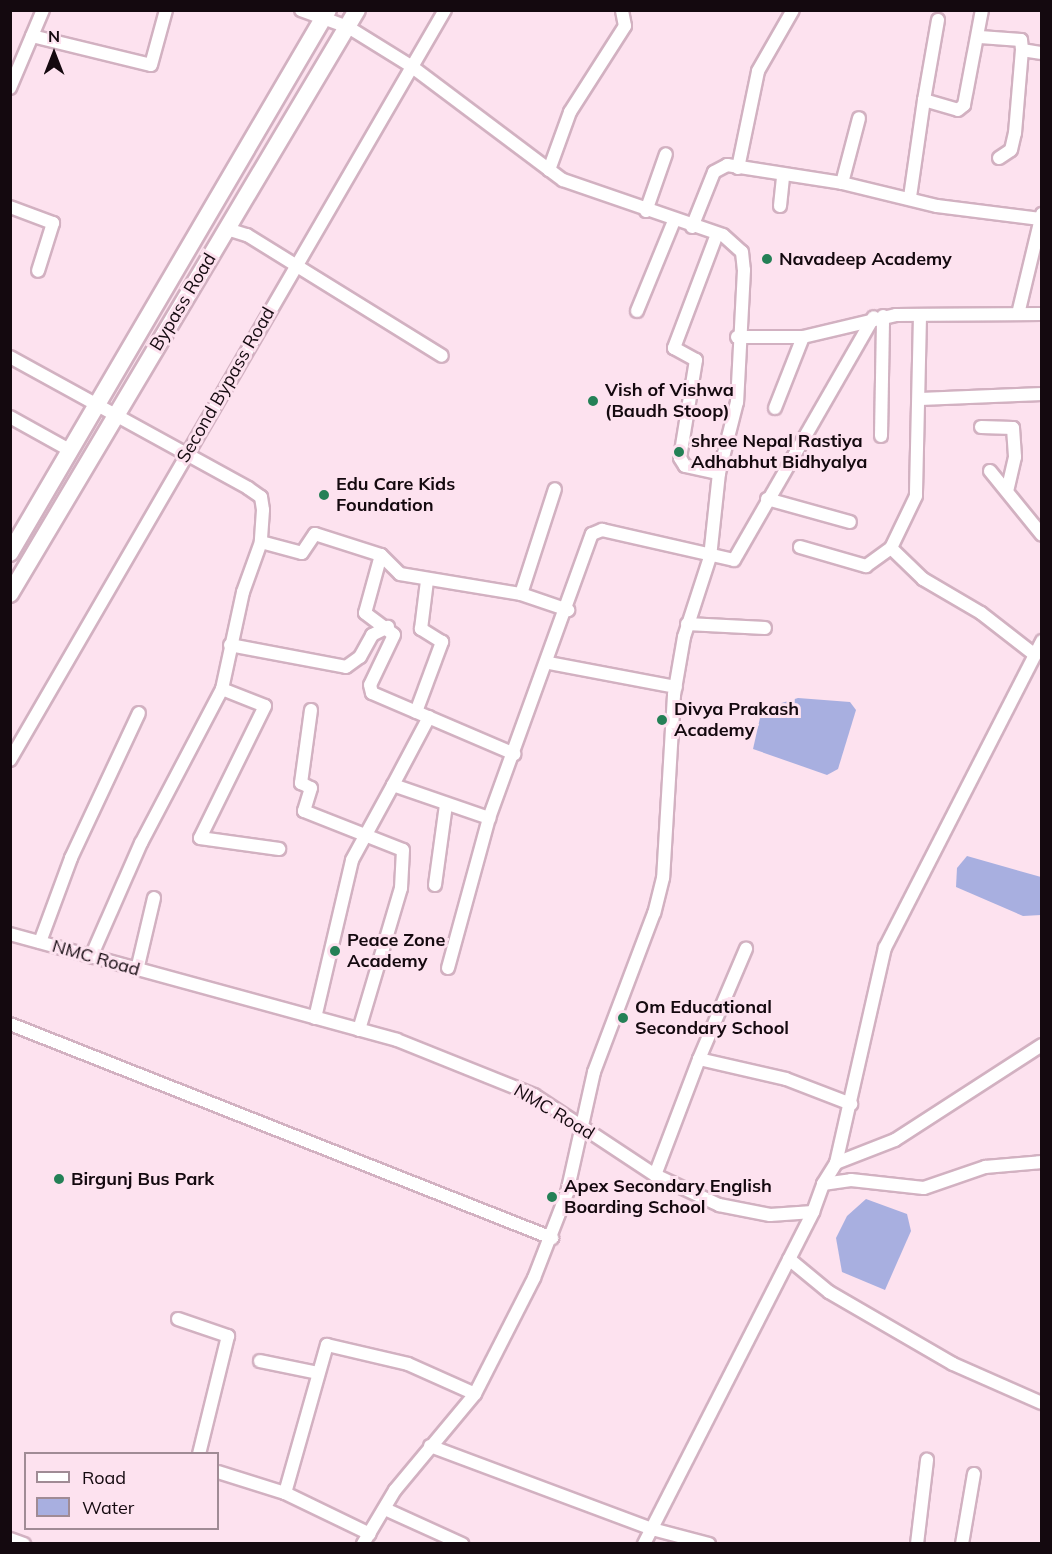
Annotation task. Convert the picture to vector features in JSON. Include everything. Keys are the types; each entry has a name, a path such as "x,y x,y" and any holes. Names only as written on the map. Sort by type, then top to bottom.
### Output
{"main road":[{"name":"Bypass Road","path":"10,594 357,10"},
{"name":"Bypass Road","path":"10,553 326,14"}],"street":[{"path":"10,88 43,10"},
{"path":"32,36 151,65 166,10"},
{"path":"219,1472 285,1493 367,1539 429,1446 475,1394 552,1238 582,1128 594,1072 663,878 667,747 676,687 687,624 710,557 719,472 736,402 742,252 717,234 583,189 549,170 411,66 326,14 301,10"},
{"name":"Second Bypass Road","path":"10,760 295,265 445,10"},
{"path":"549,170 570,112 624,26 622,10"},
{"path":"738,168 758,72 793,10"},
{"path":"924,100 958,110 964,105 980,37 982,10"},
{"path":"910,197 938,20"},
{"path":"980,37 1021,40 1015,134 1011,150 999,158"},
{"path":"1022,50 1041,53"},
{"path":"842,183 860,118"},
{"path":"645,211 666,154"},
{"path":"692,227 714,172 719,166 842,183 910,197 937,206 1041,216 1018,314"},
{"path":"780,206 783,175"},
{"path":"10,207 53,223 38,271"},
{"path":"637,311 674,221"},
{"path":"227,229 295,265 442,356"},
{"path":"717,234 674,348 696,360 680,458 685,466 719,472"},
{"path":"737,337 803,337 878,317 1041,314"},
{"path":"800,548 866,566 891,548 916,496 920,399 920,316"},
{"path":"878,317 881,436"},
{"path":"448,968 489,818 549,663 595,531 710,557 734,560 766,499 878,317"},
{"path":"775,408 803,337"},
{"path":"10,357 99,404 261,497 261,542 230,645 222,689 141,843 91,957"},
{"path":"920,399 1041,394"},
{"path":"10,417 71,451"},
{"path":"981,427 1013,428 1015,457 1008,488"},
{"path":"990,471 1008,488 1041,535"},
{"path":"521,594 555,489"},
{"path":"766,499 850,522"},
{"path":"261,542 302,553 315,534 381,555 400,574 427,581 521,594 568,610"},
{"path":"891,548 923,579 981,613 1035,655"},
{"path":"381,555 365,613 388,627 394,635 370,689 416,712 514,754"},
{"path":"416,712 442,642 422,629 427,581"},
{"path":"687,624 765,628"},
{"path":"230,645 346,667 360,657 372,635 388,627"},
{"path":"644,1544 813,1212 823,1184 836,1163 885,948 1041,641"},
{"path":"549,663 676,687"},
{"path":"222,689 265,706 200,838 279,849"},
{"path":"311,710 301,783 311,788 304,811 403,850 401,888 359,1030"},
{"path":"40,942 71,858 139,713"},
{"path":"315,1018 339,909 363,836 393,786 429,717"},
{"path":"393,786 489,818"},
{"path":"435,885 446,805"},
{"path":"137,970 154,898"},
{"name":"NMC Road","path":"10,934 227,996 359,1030 534,1095 655,1174 719,1205 770,1215 813,1212"},
{"path":"655,1174 699,1059 746,950"},
{"path":"10,1024 552,1238"},
{"path":"836,1163 895,1140 1041,1045"},
{"path":"699,1059 786,1079 851,1104"},
{"path":"823,1184 851,1180 924,1188 986,1167 1041,1162"},
{"path":"789,1259 829,1292 953,1364 1041,1403"},
{"path":"178,1319 228,1336 199,1452"},
{"path":"285,1493 327,1345 408,1364 475,1394"},
{"path":"261,1361 318,1373"},
{"path":"429,1446 652,1529 710,1544"},
{"path":"917,1544 927,1460"},
{"path":"962,1544 974,1474"},
{"path":"385,1509 462,1544"},
{"path":"10,1539 24,1544"}],"water":[{"path":"798,698 850,702 856,710 838,769 827,775 753,749 762,709"},
{"path":"967,856 1041,877 1041,915 1023,916 956,887 957,868"},
{"path":"866,1199 907,1214 911,1231 885,1290 842,1272 836,1238 847,1216"}],"place":[{"name":"Navadeep Academy","path":"767,259"},
{"name":"Vish of Vishwa (Baudh Stoop)","path":"593,401"},
{"name":"shree Nepal Rastiya Adhabhut Bidhyalya","path":"679,452"},
{"name":"Edu Care Kids Foundation","path":"324,495"},
{"name":"Divya Prakash Academy","path":"662,720"},
{"name":"Peace Zone Academy","path":"335,951"},
{"name":"Om Educational Secondary School","path":"623,1018"},
{"name":"Birgunj Bus Park","path":"59,1179"},
{"name":"Apex Secondary English Boarding School","path":"552,1197"}]}
